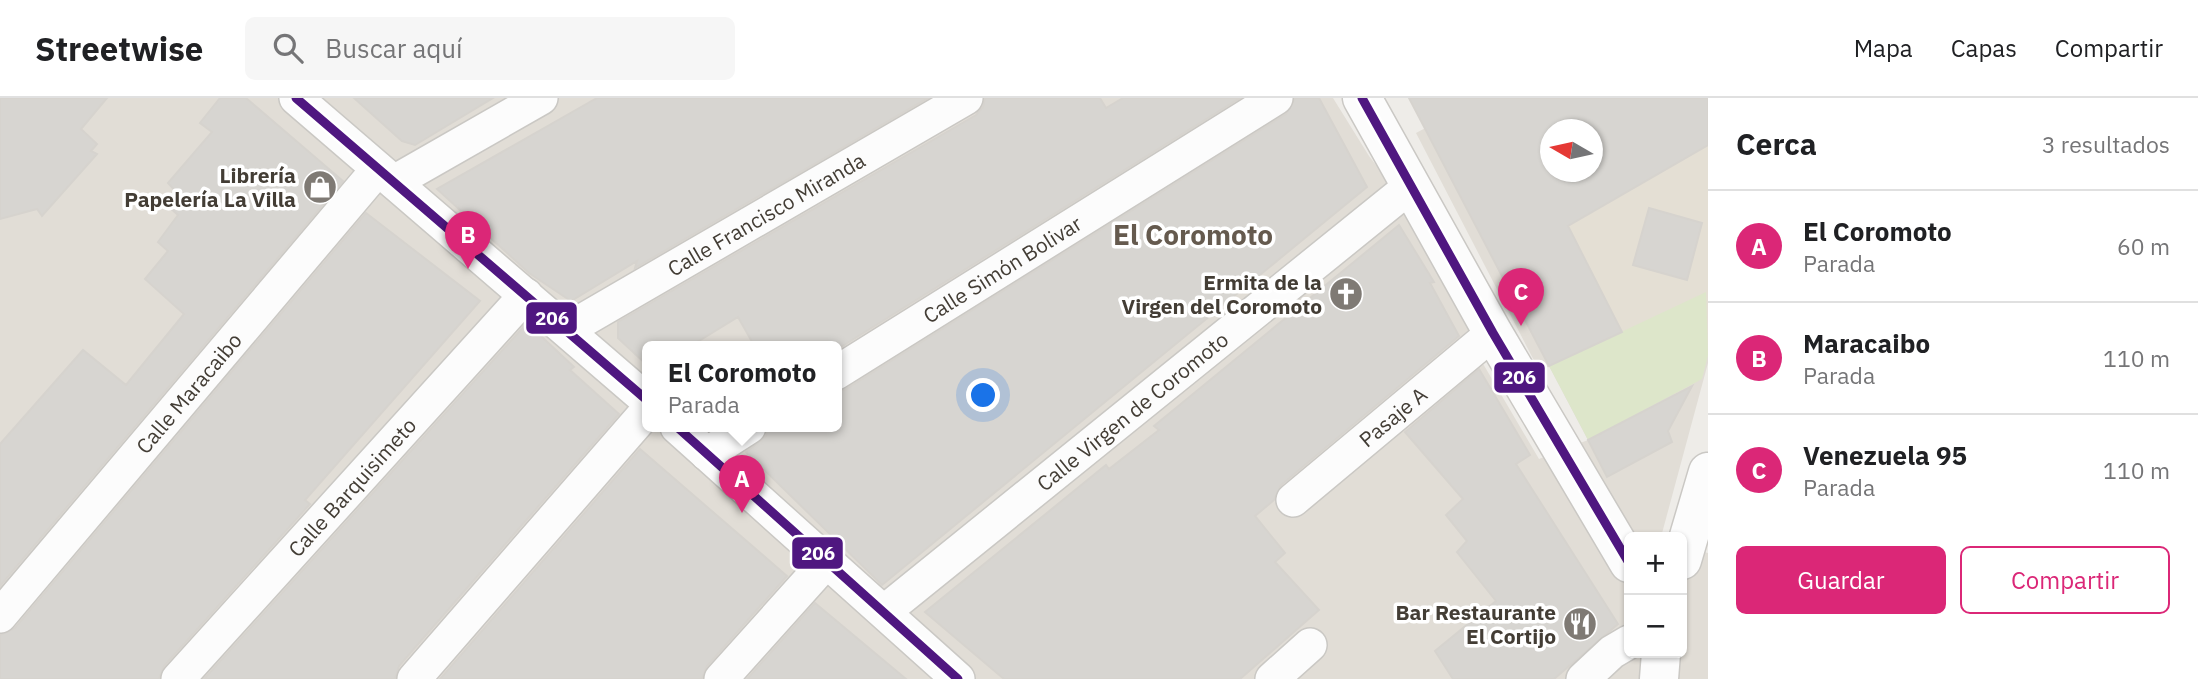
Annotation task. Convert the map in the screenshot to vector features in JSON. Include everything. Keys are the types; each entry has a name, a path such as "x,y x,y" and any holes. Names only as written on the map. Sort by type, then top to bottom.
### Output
{"street":[{"path":"296,98 455,238 568,330 642,396"},
{"path":"386,176 541,98"},
{"name":"Calle Francisco Miranda","path":"568,330 966,98"},
{"name":"Calle Simón Bolivar","path":"842,369 1276,98"},
{"path":"1362,98 1493,333 1624,555"},
{"name":"Calle Maracaibo","path":"0,616 386,176"},
{"name":"Calle Virgen de Coromoto","path":"886,611 1412,185"},
{"name":"Calle Barquisimeto","path":"178,679 526,295"},
{"name":"Pasaje A","path":"1293,500 1493,333"},
{"path":"414,679 642,417"},
{"path":"683,432 826,562 886,611 956,679"},
{"path":"707,454 741,432"},
{"path":"1687,544 1708,472"},
{"path":"721,679 826,562"},
{"path":"1272,679 1310,645"},
{"path":"1583,679 1612,652 1624,645"},
{"path":"1660,679 1661,658"}],"shaded area":[{"path":"0,98 1333,98 1369,156 1412,212 1484,355 1482,362 1539,459 1588,440 1549,366 1540,372 1416,133 1482,98 1708,98 1708,363 1662,532 1624,532 1624,658 1687,658 1687,548 1708,553 1708,679 0,679"},
{"path":"1499,98 1708,98 1708,355 1702,379 1674,395 1622,332 1543,182 1603,182 1603,119 1540,119 1540,176"}],"green space":[{"path":"1706,292 1708,355 1702,379 1588,440 1549,366"}],"building":[{"path":"0,98 107,98 81,129 97,144 91,151 97,154 42,216 37,209 0,219"},
{"path":"220,98 246,98 343,181 0,586 0,444 83,350 126,385 184,314 145,279 168,251 158,242 178,215 169,207 179,195 168,183 212,132 200,123"},
{"path":"354,98 493,98 415,145 402,141"},
{"path":"597,98 928,98 635,268 637,261 571,301 529,273 437,189"},
{"path":"985,98 1100,98 1106,108 1123,98 1240,98 842,346 842,341 752,341 738,317 699,341 642,341 642,360 618,338 618,322 976,115 983,107"},
{"path":"1295,98 1319,98 1367,187 882,585 746,452 766,436 767,432 842,432 842,390 1286,114"},
{"path":"1409,98 1708,98 1708,145 1568,226 1622,332 1549,366"},
{"path":"1649,208 1702,223 1687,280 1633,265"},
{"path":"366,213 480,301 305,500 310,504 164,666 159,679 0,679 0,635 15,628"},
{"path":"1399,225 1434,282 1430,283 1459,336 1281,485 1274,500 1255,516 1285,553 1275,562 1319,610 1240,679 1004,679 925,612 1106,465 1109,469 1159,430 1154,426"},
{"path":"527,323 574,367 570,370 619,414 399,666 395,679 204,679"},
{"path":"1479,369 1530,455 1516,464 1618,624 1554,679 1453,679 1435,651 1496,601 1457,552 1467,541 1446,515 1463,499 1405,432"},
{"path":"1692,386 1668,431 1672,442 1607,477 1588,440"},
{"path":"640,449 787,576 707,666 702,679 440,679"},
{"path":"815,603 906,679 747,679"}],"transit line":[{"name":"206","path":"296,98 642,396"},
{"name":"206","path":"1362,98 1493,333 1624,555"},
{"name":"206","path":"683,432 958,679"}],"place":[{"name":"Librería Papelería La Villa","path":"320,187"},
{"name":"Maracaibo","path":"468,269"},
{"name":"Ermita de la Virgen del Coromoto","path":"1346,294"},
{"name":"Venezuela 95","path":"1521,326"},
{"name":"El Coromoto","path":"742,513"},
{"name":"Bar Restaurante El Cortijo","path":"1580,624"}],"district":[{"name":"El Coromoto","path":"1193,234"}]}
